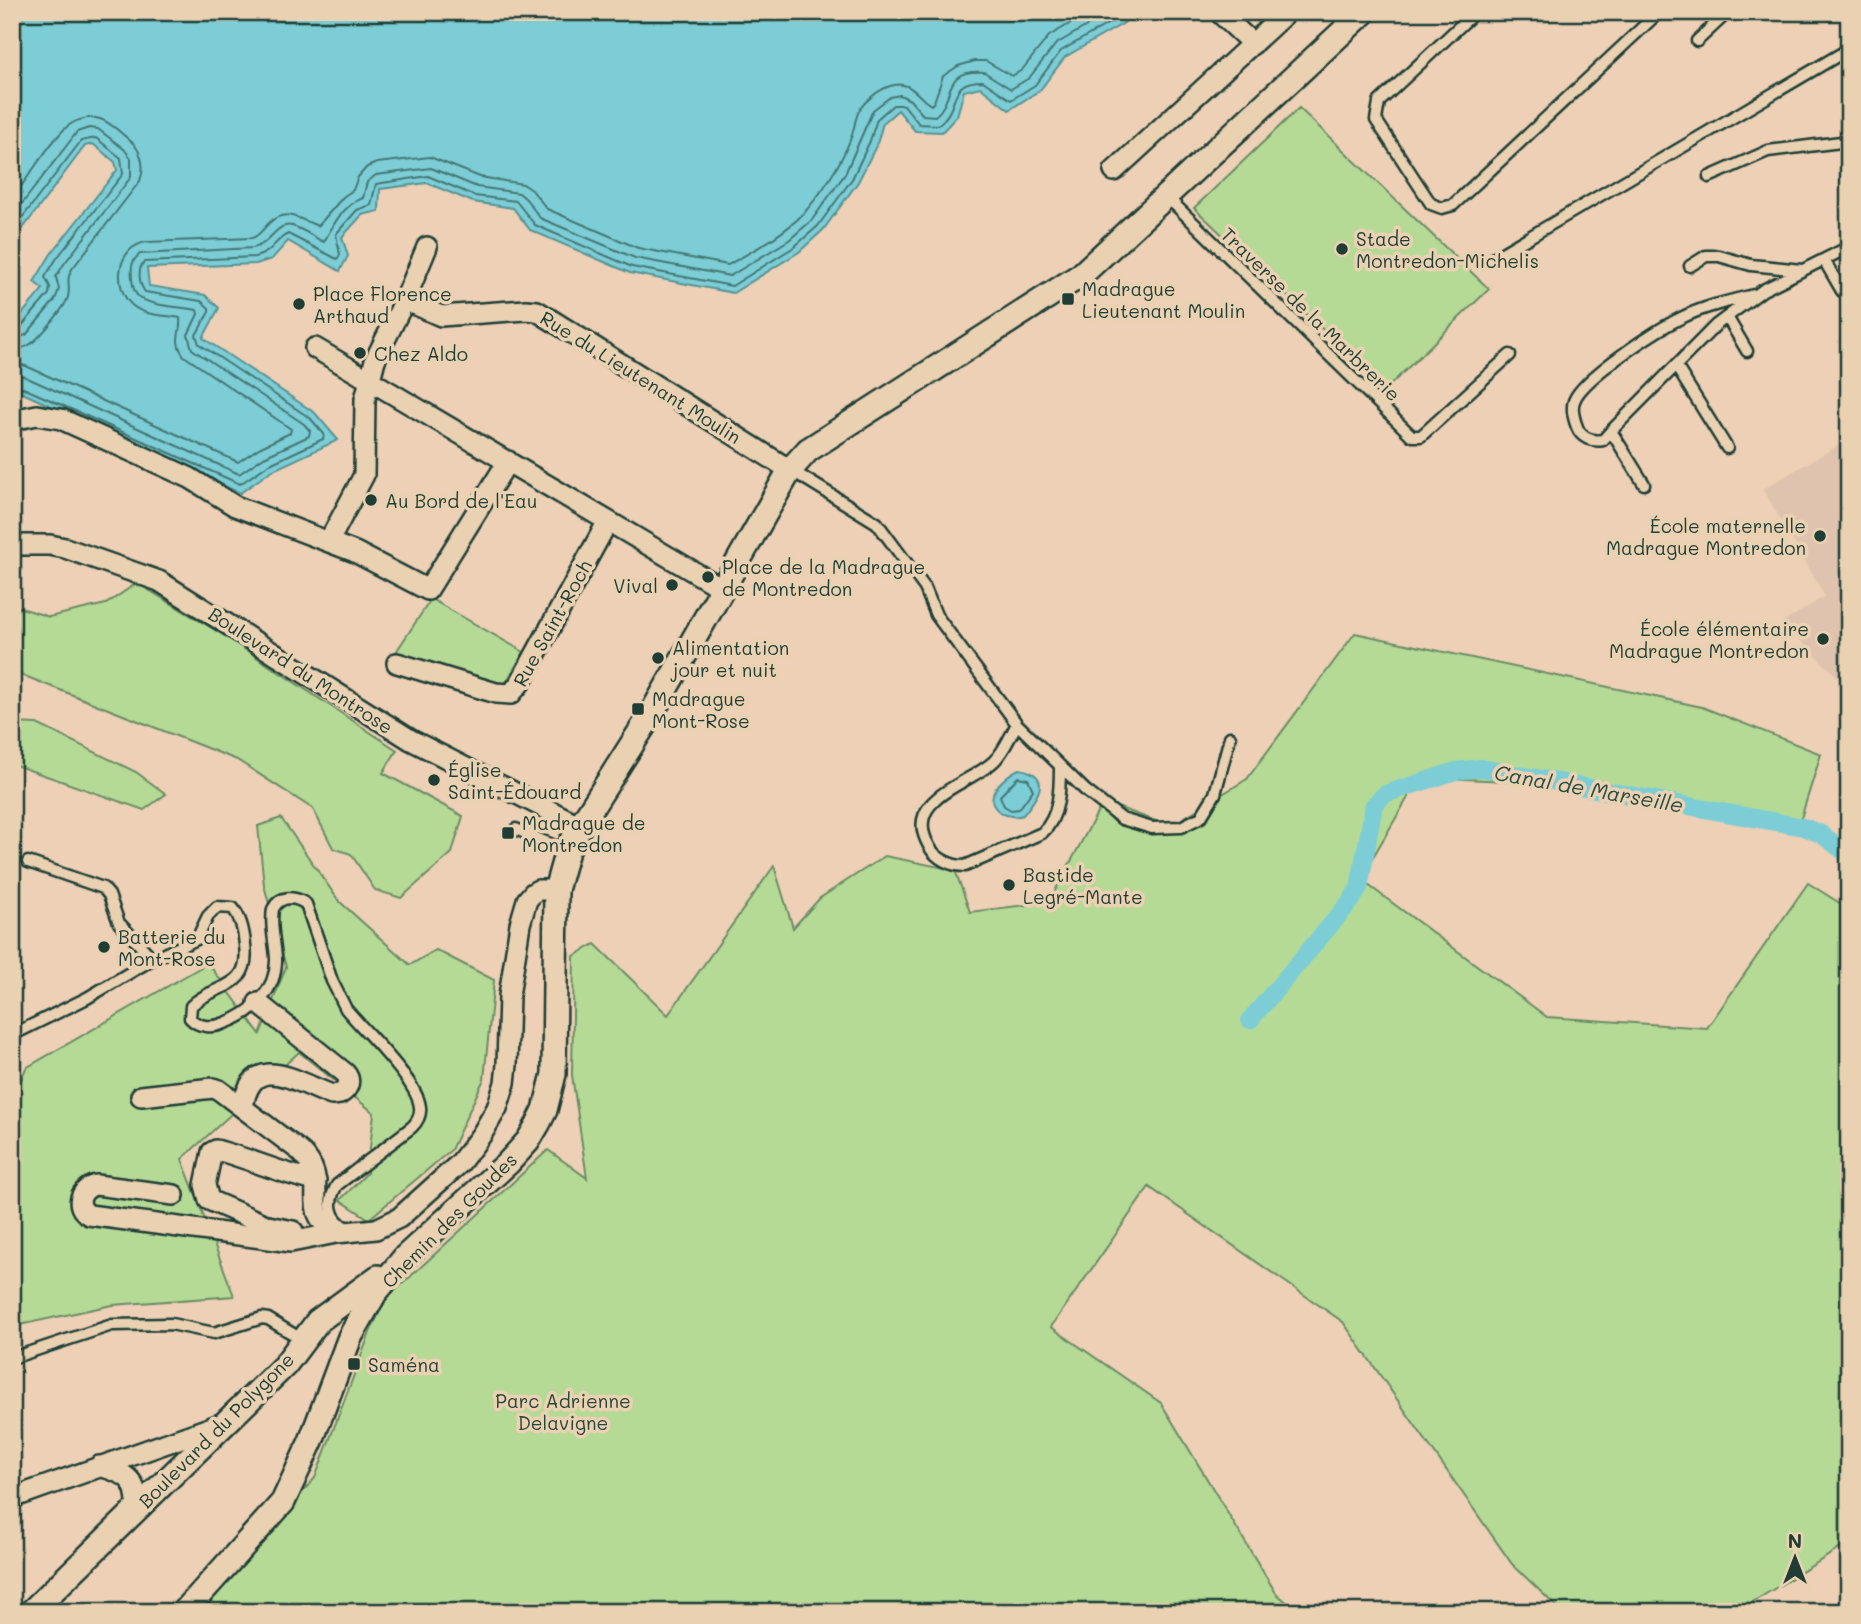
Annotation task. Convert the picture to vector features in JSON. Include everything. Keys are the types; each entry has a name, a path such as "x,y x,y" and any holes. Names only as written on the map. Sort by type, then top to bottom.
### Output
{"street":[{"path":"1223,12 1253,44"},
{"path":"1114,171 1287,12"},
{"name":"Chemin des Goudes","path":"184,1612 283,1502 311,1441 351,1337 375,1293 406,1256 509,1163 528,1141 545,1110 555,1062 556,890 567,851 650,716 790,470 803,454 816,444 1081,275 1364,12"},
{"path":"329,541 364,475 365,408 375,360 405,300 427,247"},
{"name":"Rue du Lieutenant Moulin","path":"405,300 441,316 537,311 790,470"},
{"path":"314,348 723,589"},
{"path":"12,419 42,415 61,419 190,478 235,506 364,556 428,590 509,461"},
{"name":"Rue Saint-Roch","path":"397,663 502,694 514,692 608,521"},
{"name":"Boulevard du Montrose","path":"12,545 50,545 65,548 159,581 411,740 580,826"},
{"path":"316,1181 282,1173 246,1158 216,1150 212,1152 205,1189 212,1202 268,1226 309,1233 361,1232 376,1229 399,1218 451,1172 488,1125 505,1083 512,969 525,907 530,895 538,890 556,890"},
{"path":"243,1108 247,1088 251,1081 261,1075 285,1077 332,1095 340,1094 348,1085 349,1079 258,1003"},
{"path":"141,1096 213,1088 219,1090 305,1156 315,1171 319,1220 336,1233"},
{"path":"174,1195 96,1185 85,1190 80,1205 83,1211 89,1214 282,1241 298,1242 336,1233"},
{"name":"Boulevard du Polygone","path":"31,1612 285,1365 314,1325 406,1256"},
{"path":"329,1314 339,1315 346,1320 351,1337"},
{"path":"12,1498 226,1422"},
{"path":"99,1466 114,1470 132,1481 136,1490 137,1508"}],"lane":[{"path":"1475,12 1379,102 1376,111 1376,120 1431,204 1442,208 1453,205 1659,12"},
{"path":"1697,41 1728,12"},
{"path":"1492,259 1849,49"},
{"path":"1709,177 1768,151 1849,141"},
{"name":"Traverse de la Marbrerie","path":"1166,196 1410,434 1419,437 1436,424 1510,355"},
{"path":"1757,294 1726,301 1681,318 1616,360 1581,389 1573,402 1573,417 1579,432 1593,442 1603,440 1727,317 1757,294 1849,247"},
{"path":"1690,266 1706,256 1719,256 1751,265 1803,270"},
{"path":"1824,260 1842,291"},
{"path":"1727,317 1747,351"},
{"path":"1676,366 1727,447"},
{"path":"1611,431 1644,484"},
{"path":"790,470 877,523 925,588 936,615 1017,724 1086,791 1122,819 1152,828 1181,827 1201,817 1215,794 1230,737"},
{"path":"1017,724 999,756 992,763 977,774 943,791 931,804 925,819 925,835 936,855 957,866 965,866 1042,833 1050,824 1057,806 1060,766"},
{"path":"516,829 567,851"},
{"path":"27,862 103,888 109,895 119,923 153,959"},
{"path":"12,1035 88,998 153,959 193,942 201,934 211,911 217,907 229,906 238,916 244,936 244,967 235,981 195,1002 189,1014 192,1021 200,1026 219,1025 244,1014 258,1003 268,990 276,968 275,904 286,898 298,899 310,910 332,981 342,1002 407,1081 419,1104 419,1118 412,1127 344,1178 332,1194 331,1207 336,1220 345,1227 361,1232"},
{"path":"12,1358 120,1324 172,1324 214,1333 262,1318 304,1340"}],"shaded area":[{"name":"École maternelle Madrague Montredon","path":"1849,439 1849,688 1782,623 1825,596 1763,489"}],"green space":[{"name":"Stade Montredon-Michelis","path":"1299,108 1489,289 1386,389 1194,208"},
{"path":"137,583 223,635 397,750 383,773 463,816 452,853 401,898 375,890 351,854 333,848 313,809 237,760 12,671 12,605 49,617 106,604"},
{"path":"431,599 524,652 502,689 394,655"},
{"name":"Parc Adrienne Delavigne","path":"1355,633 1702,707 1821,754 1800,821 1614,786 1420,777 1360,879 1547,1017 1707,1028 1808,883 1849,909 1849,1551 1846,1545 1736,1612 1562,1612 1512,1564 1343,1322 1149,1187 1051,1327 1161,1403 1276,1593 1298,1612 195,1612 315,1478 371,1330 386,1299 548,1150 587,1178 572,1075 574,956 595,944 668,1015 774,866 793,928 820,898 885,856 955,870 970,912 1049,902 1103,802 1170,826 1247,779"},
{"path":"12,723 37,724 136,772 166,794 144,810 12,764"},
{"path":"281,818 339,901 410,965 436,950 494,980 484,1079 451,1150 369,1219 340,1200 367,1173 374,1113 299,1052 182,1159 234,1296 112,1305 15,1326 12,1323 12,1103 26,1068 208,963 260,1034 286,967 264,885 258,826"}],"water":[{"path":"12,12 1132,12 1124,23 1065,57 1040,90 1009,110 980,87 964,91 957,116 942,132 915,131 898,110 883,123 877,144 858,182 823,230 799,252 733,293 630,273 530,230 513,208 473,202 427,183 380,189 379,211 362,215 342,237 348,256 340,271 288,241 272,259 256,264 147,268 149,286 205,295 219,308 203,338 315,413 338,440 271,471 240,493 12,388 12,326 43,289 34,282 51,254 117,170 115,162 93,144 85,146 12,243"},
{"path":"1020,769 1037,777 1040,789 1023,815 1006,815 996,809 992,798 999,785"}],"waterway":[{"name":"Canal de Marseille","path":"1250,1020 1351,901 1359,888 1374,805 1385,794 1456,771 1481,768 1803,827 1821,834 1849,855"}],"place":[{"name":"Stade Montredon-Michelis","path":"1342,249"},
{"name":"Madrague Lieutenant Moulin","path":"1068,299"},
{"name":"Place Florence Arthaud","path":"299,304"},
{"name":"Chez Aldo","path":"360,353"},
{"name":"Au Bord de l'Eau","path":"371,500"},
{"name":"École maternelle Madrague Montredon","path":"1820,536"},
{"name":"Place de la Madrague de Montredon","path":"708,577"},
{"name":"Vival","path":"672,585"},
{"name":"École élémentaire Madrague Montredon","path":"1823,639"},
{"name":"Alimentation jour et nuit","path":"658,658"},
{"name":"Madrague Mont-Rose","path":"638,709"},
{"name":"Église Saint-Édouard","path":"434,780"},
{"name":"Madrague de Montredon","path":"508,833"},
{"name":"Bastide Legré-Mante","path":"1009,885"},
{"name":"Batterie du Mont-Rose","path":"104,947"},
{"name":"Saména","path":"354,1364"}]}
